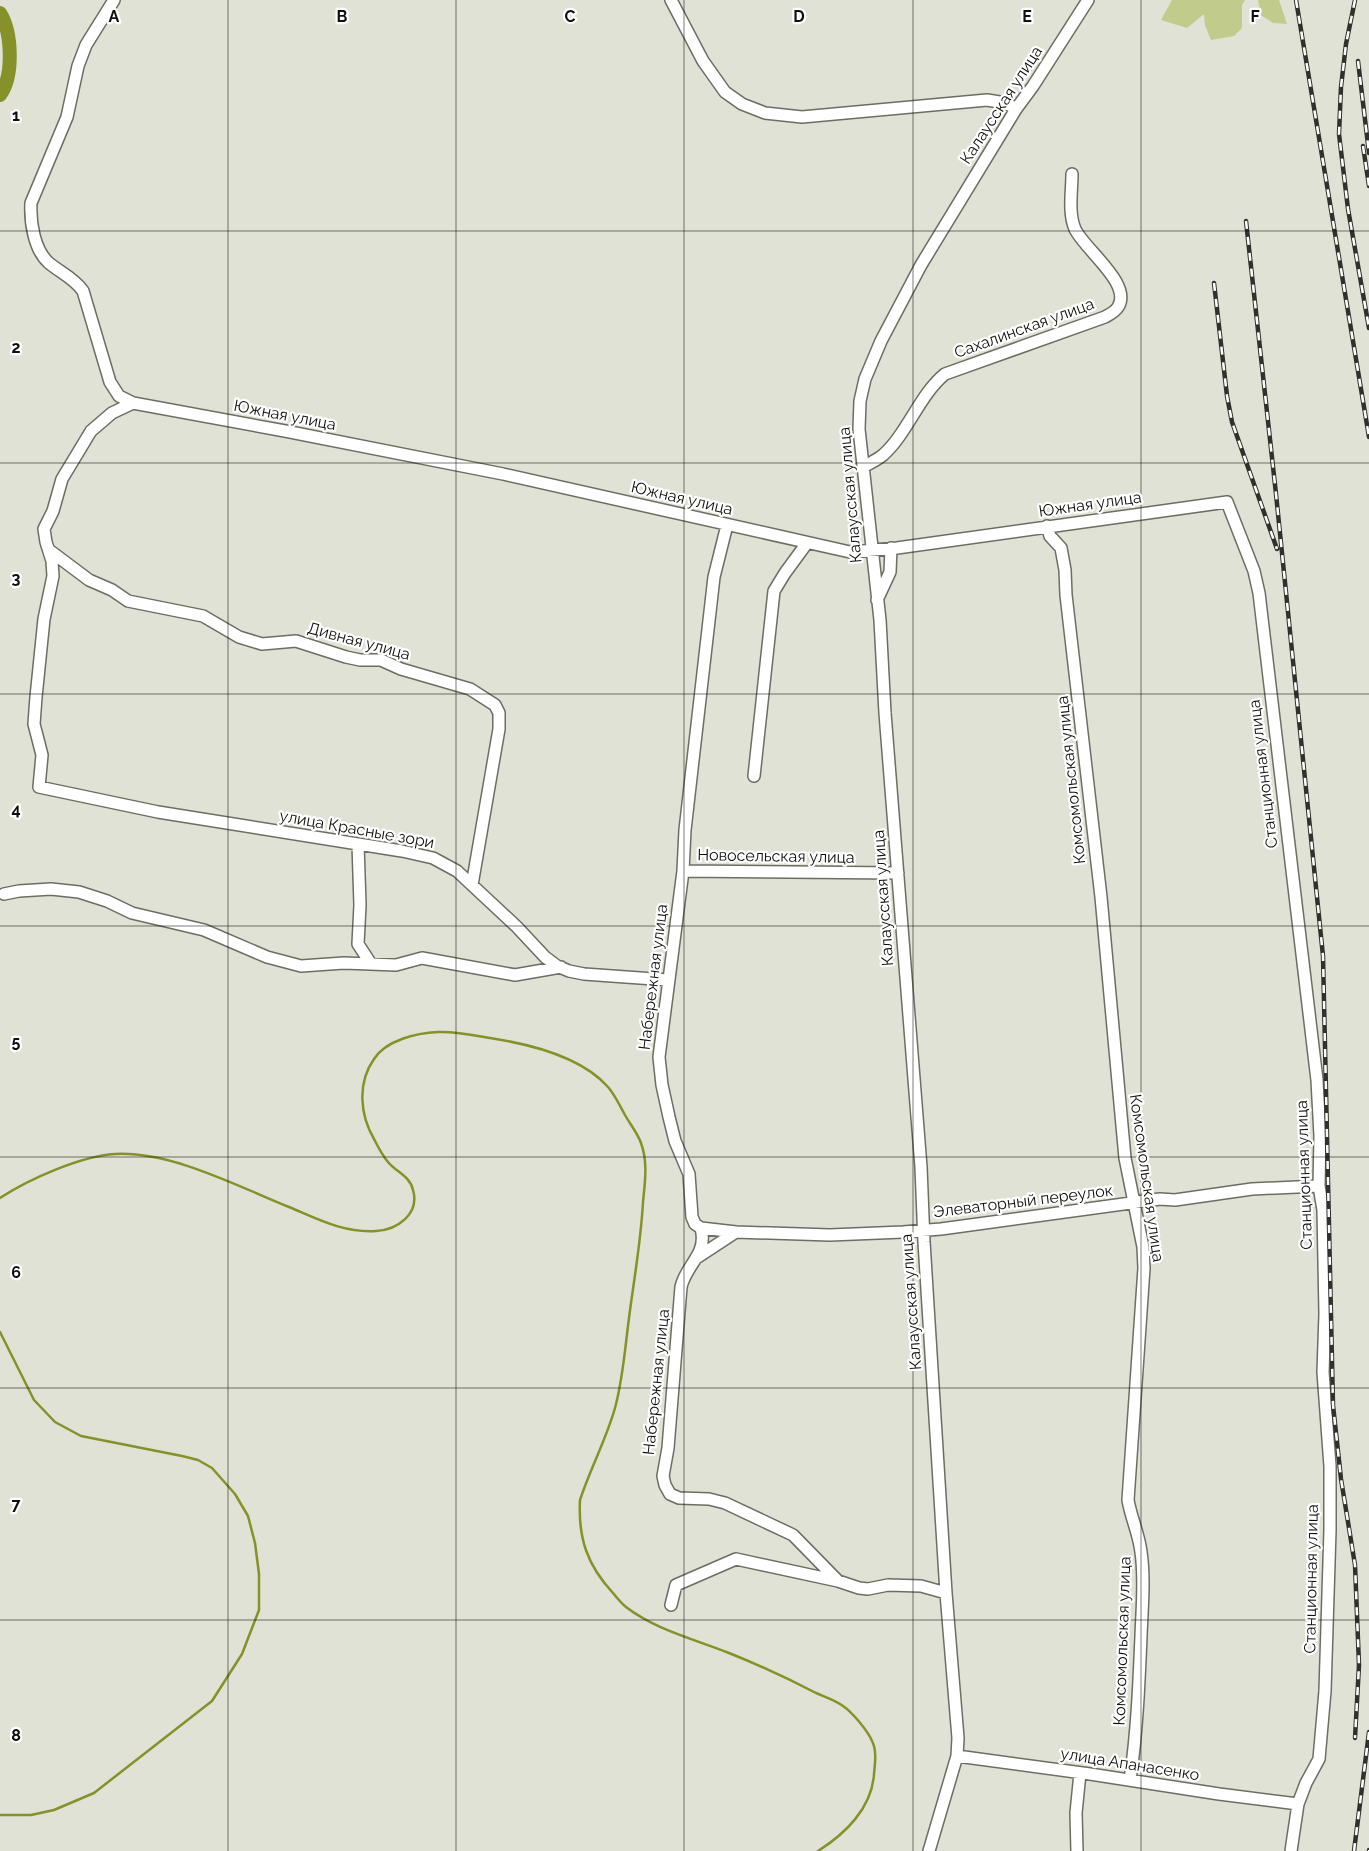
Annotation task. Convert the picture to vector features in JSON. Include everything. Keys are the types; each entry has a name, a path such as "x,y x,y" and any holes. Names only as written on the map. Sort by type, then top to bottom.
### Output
{"street":[{"path":"114,0 86,45 78,66 67,117 31,203 31,215 37,242 47,261 77,282 83,291 110,382 119,396 133,403"},
{"path":"670,0 703,61 725,92 742,104 765,113 802,117 987,100 1006,104 1016,109"},
{"name":"Калаусская улица","path":"929,1851 957,1756 958,1738 946,1593 923,1231 921,1167 877,600 859,429 860,410 864,379 921,265 1016,109 1033,86 1088,0"},
{"name":"Сахалинская улица","path":"863,467 887,450 932,387 945,374 1105,316 1115,311 1119,306 1121,299 1118,284 1075,228 1072,208 1072,174"},
{"path":"49,549 44,529 53,511 66,471 87,436 99,422 112,413 133,403"},
{"name":"Южная улица","path":"133,403 503,474 850,552 871,551 1227,502"},
{"name":"Станционная улица","path":"1227,502 1254,571 1259,593 1317,1080 1320,1136 1319,1186 1323,1210 1325,1314 1323,1372 1330,1466 1325,1690 1319,1758 1298,1804 1291,1851"},
{"name":"Набережная улица","path":"727,525 714,577 685,830 683,871 659,1057 662,1085 675,1141 689,1174 692,1217 694,1224 701,1228 703,1244 684,1277 680,1296 668,1448 663,1468 665,1485 670,1494 678,1498 716,1500 793,1535 838,1581"},
{"name":"Комсомольская улица","path":"1047,526 1050,536 1061,548 1065,570 1066,595 1101,897 1125,1158 1143,1247 1144,1268 1128,1500 1138,1531 1141,1553 1142,1591 1139,1685 1130,1780"},
{"path":"754,776 774,591 807,543"},
{"path":"877,600 890,572 891,548"},
{"name":"улица Красные зори","path":"49,549 53,576 40,647 34,724 42,755 39,787 158,812 358,844 441,861 457,871 517,927 545,957 561,967 584,974 668,980"},
{"name":"Дивная улица","path":"49,549 90,580 128,600 204,616 239,637 262,644 296,641 346,657 360,660 381,660 402,669 470,689 491,702 499,713 499,729 472,885"},
{"path":"358,844 360,905 358,944 371,964"},
{"path":"457,871 467,868 476,860"},
{"name":"Новосельская улица","path":"683,871 898,873"},
{"path":"4,894 19,891 51,890 79,892 107,901 132,913 217,934 267,957 291,965 344,963 396,965 422,958 515,975 561,967"},
{"name":"Элеваторный переулок","path":"701,1228 736,1232 830,1236 923,1231 1252,1189 1319,1186"},
{"path":"696,1259 736,1232"},
{"path":"671,1605 676,1586 736,1559 838,1581 859,1588 888,1585 921,1586 946,1593"},
{"name":"улица Апанасенко","path":"957,1756 1298,1804"},
{"path":"1077,1851 1076,1813 1080,1773"}],"green space":[{"path":"1172,0 1245,0 1242,5 1242,28 1234,36 1211,40 1205,25 1204,14 1187,28 1161,20"},
{"path":"1258,0 1279,0 1287,24 1273,23 1261,15"}],"waterway":[{"path":"0,13 7,31 10,54 8,77 0,95"},
{"path":"0,1198 25,1183 71,1164 115,1154 136,1155 158,1158 204,1172 331,1224 353,1230 384,1230 392,1228 405,1219 410,1213 414,1199 409,1181 391,1166 380,1151 369,1130 363,1109 362,1099 365,1078 379,1052 394,1042 421,1034 444,1032 464,1034 521,1044 554,1053 584,1067 597,1076 613,1093 638,1136 645,1157 645,1172 639,1246 620,1386 603,1443 580,1500 581,1527 586,1550 604,1583 622,1604 638,1615 663,1628 751,1662 833,1700 847,1709 863,1727 874,1745 875,1753 872,1786 868,1798 863,1809 847,1828 818,1851"},
{"path":"0,1332 34,1400 55,1422 81,1436 182,1456 198,1460 212,1468 235,1494 248,1516 255,1543 259,1574 259,1610 242,1654 212,1701 94,1793 54,1810 31,1815 0,1815"}],"railway":[{"path":"1296,0 1369,437"},
{"path":"1355,0 1346,44 1341,87 1339,134 1348,209 1369,328"},
{"path":"1358,61 1369,153"},
{"path":"1363,146 1369,186"},
{"path":"1246,221 1323,956 1333,1405 1341,1479 1355,1565 1359,1665 1355,1738"},
{"path":"1214,283 1227,396 1232,422 1277,549"},
{"path":"1354,1851 1369,1732"}]}
